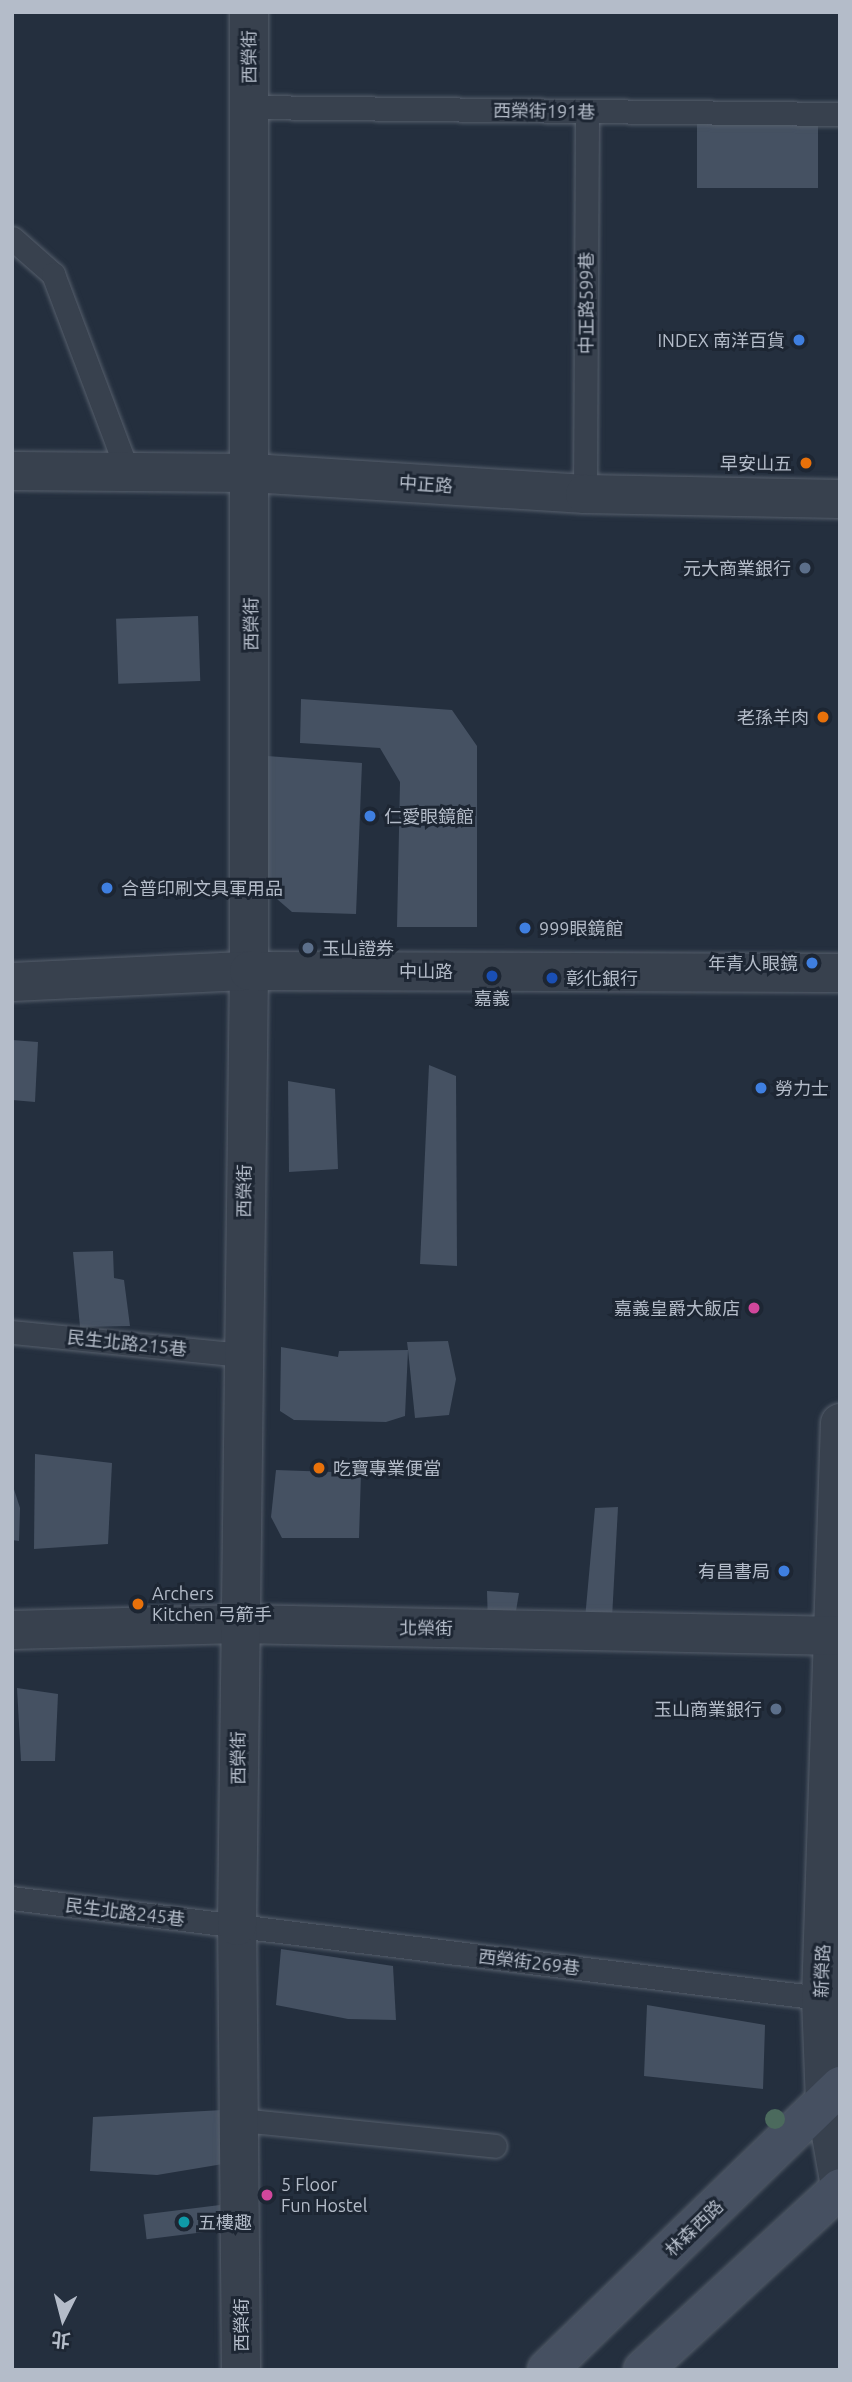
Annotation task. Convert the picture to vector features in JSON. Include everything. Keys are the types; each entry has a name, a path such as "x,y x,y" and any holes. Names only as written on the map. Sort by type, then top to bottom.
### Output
{"main road":[{"name":"林森西路","path":"547,2370 832,2093"},
{"path":"643,2370 840,2187"}],"street":[{"name":"西榮街","path":"241,2370 241,2120 237,1926 241,1355 249,971 249,12"},
{"name":"中正路","path":"12,471 251,473 585,495 840,499"},
{"name":"中山路","path":"12,982 249,971 840,973"},
{"name":"新榮路","path":"840,1423 837,1636 821,1998 840,2187"},
{"name":"北榮街","path":"12,1630 239,1624 837,1636"}],"lane":[{"name":"西榮街191巷","path":"248,107 840,114"},
{"name":"中正路599巷","path":"585,495 587,111"},
{"path":"12,238 53,274 127,470"},
{"name":"民生北路215巷","path":"12,1332 241,1355"},
{"name":"民生北路245巷","path":"12,1898 237,1926"},
{"name":"西榮街269巷","path":"237,1926 821,1998"},
{"path":"241,2120 495,2146"}],"building":[{"path":"697,123 818,123 818,188 697,188"},
{"path":"198,616 200,681 118,684 116,619"},
{"path":"301,699 452,710 477,746 477,927 397,927 400,782 380,748 300,743"},
{"path":"267,756 362,763 356,914 292,912 262,886"},
{"path":"12,1040 38,1042 35,1102 12,1100"},
{"path":"429,1065 456,1076 457,1266 420,1264"},
{"path":"288,1081 335,1089 338,1169 289,1172"},
{"path":"113,1251 114,1278 124,1280 130,1326 80,1327 73,1252"},
{"path":"448,1341 456,1379 449,1415 415,1418 407,1342"},
{"path":"281,1347 338,1357 339,1351 408,1350 405,1416 386,1422 294,1420 280,1411"},
{"path":"35,1454 112,1463 108,1544 34,1549"},
{"path":"276,1470 361,1473 359,1538 282,1538 271,1517"},
{"path":"12,1483 20,1508 19,1541 12,1540"},
{"path":"618,1507 612,1618 585,1619 595,1508"},
{"path":"487,1591 519,1593 514,1623 488,1625"},
{"path":"17,1688 58,1694 55,1761 21,1761"},
{"path":"281,1949 393,1966 396,2020 348,2019 276,2005"},
{"path":"647,2005 765,2025 763,2089 644,2076"},
{"path":"223,2110 223,2164 157,2175 90,2171 93,2117"},
{"name":"五樓趣","path":"220,2205 223,2230 147,2239 144,2214"}],"place":[{"name":"INDEX 南洋百貨","path":"799,340"},
{"name":"早安山五","path":"806,463"},
{"name":"元大商業銀行","path":"805,568"},
{"name":"老孫羊肉","path":"823,717"},
{"name":"仁愛眼鏡館","path":"370,816"},
{"name":"合普印刷文具軍用品","path":"107,888"},
{"name":"999眼鏡館","path":"525,928"},
{"name":"玉山證券","path":"308,948"},
{"name":"年青人眼鏡","path":"812,963"},
{"name":"嘉義","path":"492,976"},
{"name":"彰化銀行","path":"552,978"},
{"name":"勞力士","path":"761,1088"},
{"name":"嘉義皇爵大飯店","path":"754,1308"},
{"name":"吃寶專業便當","path":"319,1468"},
{"name":"有昌書局","path":"784,1571"},
{"name":"Archers Kitchen 弓箭手","path":"138,1604"},
{"name":"玉山商業銀行","path":"776,1709"},
{"name":"5 Floor Fun Hostel","path":"267,2195"},
{"name":"五樓趣","path":"184,2222"}]}
